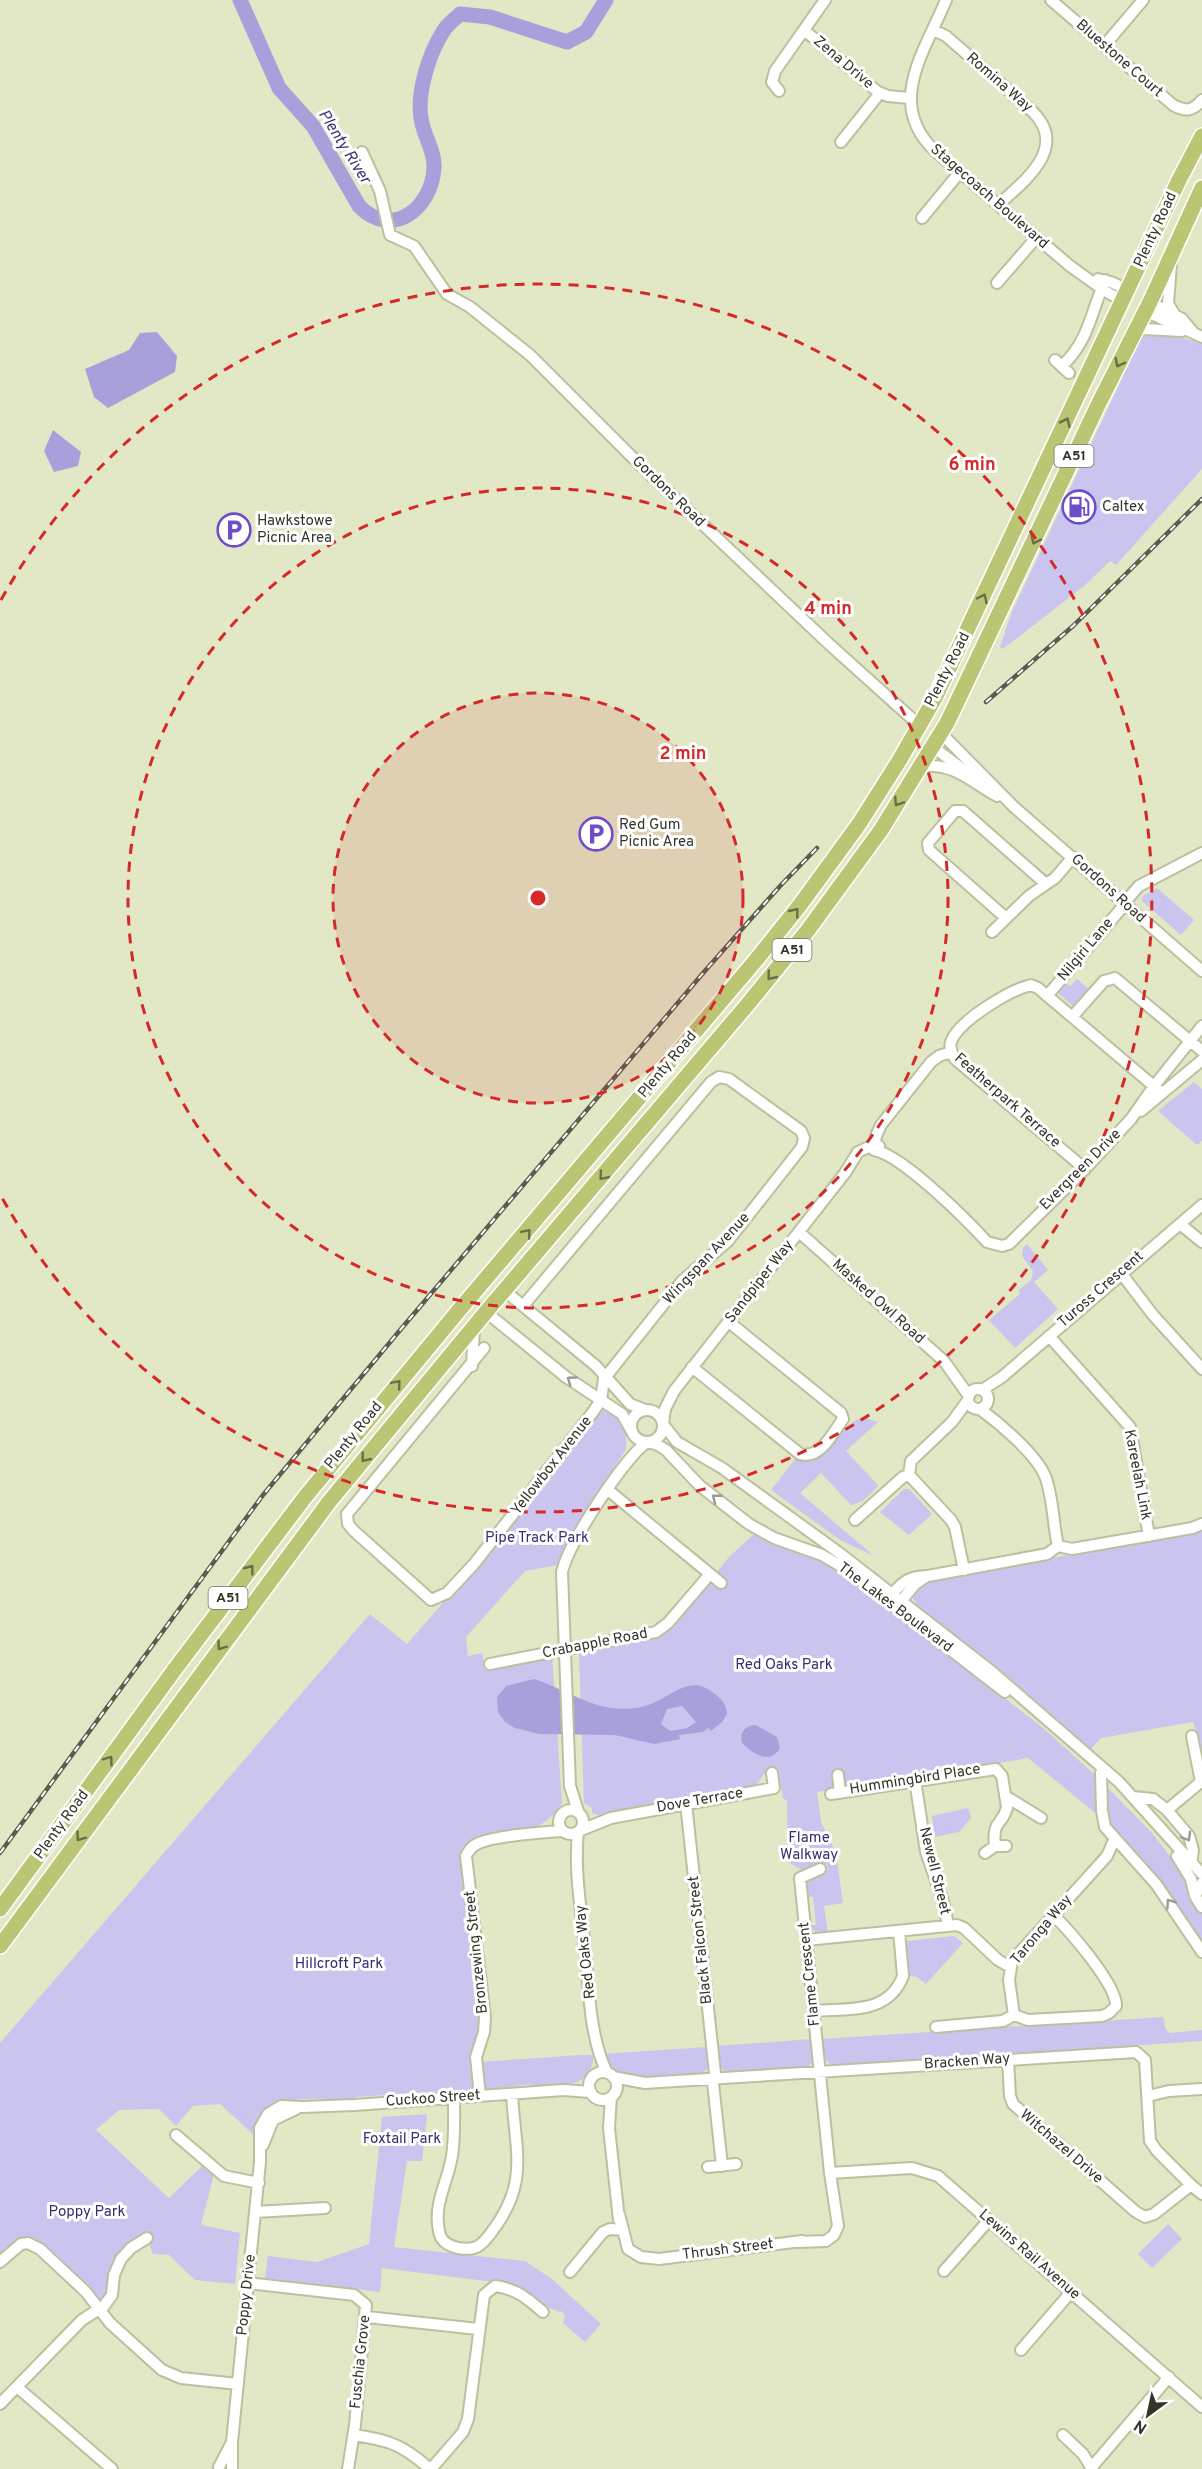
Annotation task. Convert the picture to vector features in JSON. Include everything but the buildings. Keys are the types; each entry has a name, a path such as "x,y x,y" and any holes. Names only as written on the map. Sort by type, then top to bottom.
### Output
{"highway":[{"name":"Plenty Road","path":"0,1909 272,1538 370,1417 800,905 859,824 919,725 965,638 1179,180 1202,136"},
{"name":"Plenty Road","path":"0,1946 329,1502 808,930 881,830 941,733 1148,306 1202,188"},
{"path":"1125,295 1148,306"},
{"path":"919,725 924,737 933,747"},
{"name":"Gordons Road","path":"919,725 941,733"},
{"path":"488,1277 505,1291"},
{"path":"470,1298 486,1312"}],"street":[{"path":"779,91 772,83 773,77 825,0"},
{"path":"910,95 912,80 946,0"},
{"name":"Bluestone Court","path":"1051,0 1173,105 1185,111 1191,110 1202,100"},
{"path":"1104,46 1143,0"},
{"name":"Zena Drive","path":"804,30 882,94 910,95"},
{"name":"Romina Way","path":"932,32 949,40 1032,111 1044,125 1048,139 1045,153 1001,207"},
{"path":"841,142 882,94"},
{"name":"Stagecoach Boulevard","path":"910,95 914,120 922,138 1036,238 1089,278 1125,295"},
{"name":"Gordons Road","path":"362,152 382,201 390,235 414,246 447,294 470,307 530,356 829,644 919,725"},
{"path":"922,218 960,172"},
{"path":"997,283 1036,238"},
{"path":"1171,255 1168,300 1175,315"},
{"path":"1062,366 1079,346 1094,316 1097,297 1103,285"},
{"path":"1148,306 1175,315 1193,332"},
{"path":"1148,306 1193,332"},
{"path":"1135,332 1144,329 1193,332"},
{"name":"Gordons Road","path":"941,733 1010,804"},
{"name":"Gordons Road","path":"933,747 1010,804 1074,857 1202,971"},
{"path":"921,766 938,765 951,768 1010,804"},
{"path":"1006,918 929,850 928,843 955,811 963,811 1046,884"},
{"name":"Nilgiri Lane","path":"1047,996 1139,886 1202,853"},
{"path":"992,932 1074,857"},
{"path":"1072,1017 1104,981 1115,978 1202,1051"},
{"name":"Featherpark Terrace","path":"1085,1169 955,1059 951,1052 951,1042 957,1033 998,1001 1030,985 1047,996 1158,1090"},
{"name":"Evergreen Drive","path":"874,1147 894,1154 906,1168 973,1227 1002,1243 1031,1220 1085,1169 1158,1090 1202,1026"},
{"path":"874,1147 881,1125 931,1062 951,1052"},
{"name":"Evergreen Drive","path":"1158,1090 1202,1060"},
{"name":"Wingspan Avenue","path":"523,1305 711,1082 719,1077 729,1079 801,1131 804,1138 801,1148 728,1241 682,1281 607,1376"},
{"name":"Sandpiper Way","path":"663,1424 665,1409 674,1391 692,1367 845,1173 858,1152 874,1147"},
{"name":"Tuross Crescent","path":"909,1475 911,1461 952,1422 1202,1205"},
{"path":"1180,1224 1202,1242"},
{"name":"Masked Owl Road","path":"799,1232 944,1361 1040,1467 1046,1478 1058,1546"},
{"path":"1121,1273 1153,1315 1202,1369"},
{"path":"505,1291 607,1376 630,1404 655,1412 663,1424 661,1435 647,1442 623,1467 580,1534 567,1571 564,1606 570,1786 559,1825 565,1832"},
{"path":"486,1312 558,1371 622,1414 637,1439 647,1442"},
{"path":"692,1367 800,1454 806,1456 813,1454 827,1442 843,1419 841,1413 729,1322"},
{"path":"472,1366 474,1328"},
{"name":"Kareelah Link","path":"1049,1336 1130,1427 1149,1536"},
{"path":"472,1366 484,1348"},
{"name":"Yellowbox Avenue","path":"472,1366 347,1514 347,1520 354,1531 431,1599 441,1598 459,1582 601,1400"},
{"path":"601,1400 602,1382 607,1376"},
{"name":"Sandpiper Way","path":"646,1410 674,1391"},
{"path":"623,1467 629,1452 631,1424 635,1414 646,1410"},
{"name":"The Lakes Boulevard","path":"663,1424 677,1442 711,1460 899,1604 991,1671 1050,1725 1102,1767 1133,1797 1202,1874"},
{"name":"The Lakes Boulevard","path":"647,1442 666,1450 700,1486 749,1524 786,1543 836,1563 890,1597"},
{"path":"855,1520 903,1477 909,1475 951,1520 955,1527 964,1570"},
{"path":"608,1490 721,1583"},
{"path":"786,1543 795,1533 788,1517"},
{"path":"890,1597 909,1578 1047,1554 1058,1546 1072,1550 1192,1528 1202,1524"},
{"name":"Crabapple Road","path":"490,1664 657,1632 668,1623 710,1574"},
{"path":"899,1604 915,1584 928,1576"},
{"path":"1167,1810 1201,1782 1192,1736"},
{"name":"The Lakes Boulevard","path":"1073,1744 1175,1854 1191,1879 1195,1896 1202,1908"},
{"name":"Hummingbird Place","path":"838,1775 836,1793 994,1768 999,1770 1002,1776 1005,1796"},
{"name":"Dove Terrace","path":"579,1831 611,1818 774,1788 772,1773"},
{"path":"1101,1773 1104,1823 1162,1892 1202,1952"},
{"name":"Newell Street","path":"915,1780 926,1852 943,1901 948,1925"},
{"path":"530,1833 579,1831 584,1824 570,1786"},
{"path":"1005,1796 1041,1818"},
{"path":"985,1853 1000,1846 995,1827 1006,1812 1005,1796"},
{"name":"The Lakes Boulevard","path":"1133,1797 1153,1799 1167,1810 1189,1836 1193,1850 1191,1864"},
{"name":"Black Falcon Street","path":"686,1803 722,2166"},
{"path":"530,1833 571,1809 580,1814"},
{"name":"Dove Terrace","path":"580,1814 611,1818"},
{"name":"Red Oaks Way","path":"575,1858 579,1831"},
{"name":"Red Oaks Way","path":"565,1832 575,1858 597,2046 593,2087"},
{"name":"Bronzewing Street","path":"480,2096 476,2057 484,2032 485,2018 466,1856 478,1847 530,1833"},
{"name":"Taronga Way","path":"1014,2015 1011,2004 1011,1964 1107,1856 1115,1838"},
{"name":"Taronga Way","path":"1107,1856 1125,1848"},
{"name":"Flame Crescent","path":"820,1869 797,1874 820,2071"},
{"path":"1195,1896 1202,1884"},
{"path":"936,2027 1003,2021 1014,2015 1028,2020 1102,2016 1109,2013 1116,2006 1115,1996 1077,1941 1053,1915"},
{"path":"806,1941 957,1925 964,1928 993,1954 1011,1964"},
{"path":"813,2011 872,2007 886,1999 903,1976 899,1930"},
{"name":"Red Oaks Way","path":"597,2046 616,2085 609,2128"},
{"name":"Bracken Way","path":"645,2083 604,2100 593,2087 610,2075 645,2083 1136,2052 1145,2060 1152,2144 1202,2194"},
{"name":"Witchazel Drive","path":"1008,2059 1010,2096 1013,2104 1136,2212 1145,2217 1154,2214 1191,2185"},
{"name":"Thrush Street","path":"620,2231 631,2252 641,2257 659,2259 798,2242 821,2242 834,2235 838,2218 830,2173 820,2071"},
{"path":"570,2272 592,2247 620,2231 609,2128 593,2087"},
{"name":"Cuckoo Street","path":"271,2117 302,2107 593,2087"},
{"path":"1147,2092 1202,2089"},
{"path":"454,2097 453,2152 439,2200 438,2229 442,2240 450,2245 475,2249 481,2246 501,2220 517,2184 518,2161 512,2094"},
{"name":"Poppy Drive","path":"224,2468 232,2442 261,2149 271,2117"},
{"path":"176,2134 224,2176 259,2183"},
{"path":"708,2167 736,2164"},
{"name":"Lewins Rail Avenue","path":"830,2173 904,2168 924,2170 943,2180 1202,2407"},
{"path":"255,2212 325,2208"},
{"path":"944,2271 989,2220"},
{"path":"0,2404 82,2320 99,2310 112,2295 114,2275 121,2259 131,2248 147,2238"},
{"path":"0,2262 21,2244 33,2245 86,2292 110,2323 169,2374 181,2378 238,2384"},
{"name":"Fuschia Grove","path":"248,2283 354,2295 366,2305 367,2317 348,2469"},
{"path":"354,2435 394,2443 409,2451 430,2469 466,2426 470,2411 482,2298 488,2290 495,2286 519,2292 543,2312"},
{"path":"1021,2350 1071,2292"},
{"path":"367,2317 478,2330"},
{"path":"1063,2435 1083,2454 1091,2468 1168,2378"},
{"path":"17,2386 112,2469"}],"green space":[{"path":"1143,334 1177,336 1202,344 1202,469 1116,565 1110,561 1084,586 1003,649 1000,647 1011,614"},
{"path":"1157,888 1194,920 1181,935 1142,901 1143,896"},
{"path":"1077,979 1089,989 1074,1007 1057,992 1065,983 1070,986"},
{"path":"1194,1082 1202,1089 1202,1141 1197,1145 1158,1111"},
{"path":"1027,1244 1048,1270 1034,1282 1058,1309 1015,1348 989,1320 1020,1294 1019,1290 1031,1280 1033,1271 1022,1256 1023,1248"},
{"name":"Hillcroft Park","path":"607,1409 619,1418 626,1428 626,1449 565,1546 558,1565 525,1571 466,1637 468,1656 482,1653 485,1670 552,1655 562,1803 554,1814 533,1828 507,1837 468,1845 481,2020 474,2087 468,2092 460,2090 356,2097 350,2100 292,2100 278,2104 267,2111 259,2121 255,2136 220,2104 193,2106 176,2126 159,2109 119,2110 96,2130 169,2198 203,2165 214,2174 201,2225 240,2233 235,2284 195,2280 169,2255 153,2254 150,2241 134,2242 103,2302 99,2302 38,2243 0,2257 0,2043 370,1614 407,1644 449,1596 598,1412"},
{"path":"862,1417 878,1422 846,1451 878,1485 876,1488 863,1501 851,1505 821,1473 800,1493 874,1556 840,1540 771,1490 796,1458 804,1461 812,1458"},
{"path":"904,1489 909,1489 932,1514 909,1535 880,1512"},
{"path":"1202,1528 1202,1751 1193,1722 1101,1738 1089,1751 922,1612 913,1598 916,1589 922,1584"},
{"name":"Red Oaks Park","path":"754,1534 769,1542 824,1562 854,1585 868,1592 1043,1728 1095,1775 1099,1816 1028,1758 855,1787 847,1784 843,1779 831,1790 817,1792 821,1822 836,1853 843,1903 824,1906 828,1933 817,1934 809,1925 816,1925 813,1897 806,1897 805,1884 812,1876 828,1870 826,1864 802,1870 788,1862 787,1801 783,1798 778,1768 768,1769 755,1787 613,1814 592,1813 592,1808 584,1803 579,1651 647,1639 707,1584 719,1585 716,1573 729,1557"},
{"path":"1106,1786 1152,1833 1183,1873 1202,1911 1202,1944 1107,1821"},
{"path":"968,1808 971,1818 959,1832 934,1837 932,1816"},
{"path":"954,1936 963,1943 926,1984 917,1977 909,1976 906,1941"},
{"path":"1163,2017 1166,2030 1170,2033 1202,2030 1202,2041 833,2066 824,2059 821,2039"},
{"path":"812,2039 813,2058 807,2067 726,2073 719,2065 717,2046"},
{"path":"707,2047 708,2069 700,2075 636,2079 614,2071 602,2054"},
{"path":"593,2055 592,2066 588,2074 573,2084 564,2086 521,2085 496,2088 494,2091 489,2091 483,2086 480,2062"},
{"name":"Foxtail Park","path":"427,2114 422,2161 407,2161 394,2247 525,2261 552,2279 601,2324 585,2342 563,2323 565,2317 562,2311 553,2310 518,2286 511,2284 382,2268 380,2292 265,2278 268,2256 317,2262 369,2244 382,2117"},
{"path":"1168,2224 1182,2239 1152,2268 1138,2254"}],"shaded area":[{"path":"157,332 177,356 175,372 108,408 94,397 85,369 129,350 140,333"},
{"path":"53,430 81,452 78,466 54,472 44,451"},
{"path":"534,1679 592,1703 625,1709 654,1703 687,1686 695,1685 718,1696 727,1714 722,1722 711,1731 708,1728 703,1732 679,1735 680,1739 654,1744 615,1735 539,1734 515,1728 505,1722 498,1712 497,1697 506,1686","holes":["682,1706 696,1722 687,1728 670,1731 661,1724 667,1709"]},
{"path":"756,1725 777,1737 780,1748 771,1756 756,1754 742,1743 741,1736 744,1730"}],"waterway":[{"name":"Plenty River","path":"240,0 279,88 313,126 359,206 372,216 384,220 408,215 418,207 432,183 434,162 422,123 420,100 425,75 438,39 460,14 490,17 567,42 586,32 606,0"}],"railway":[{"path":"986,702 1073,626 1202,499"},
{"path":"0,1853 263,1495 704,972 817,848"}],"place":[{"name":"Caltex","path":"1079,507"},
{"name":"Hawkstowe Picnic Area","path":"234,530"},
{"name":"Red Gum Picnic Area","path":"596,834"}],"park label":[{"name":"Pipe Track Park","path":"537,1538"},
{"name":"Flame Walkway","path":"809,1846"},
{"name":"Poppy Park","path":"87,2212"}]}
